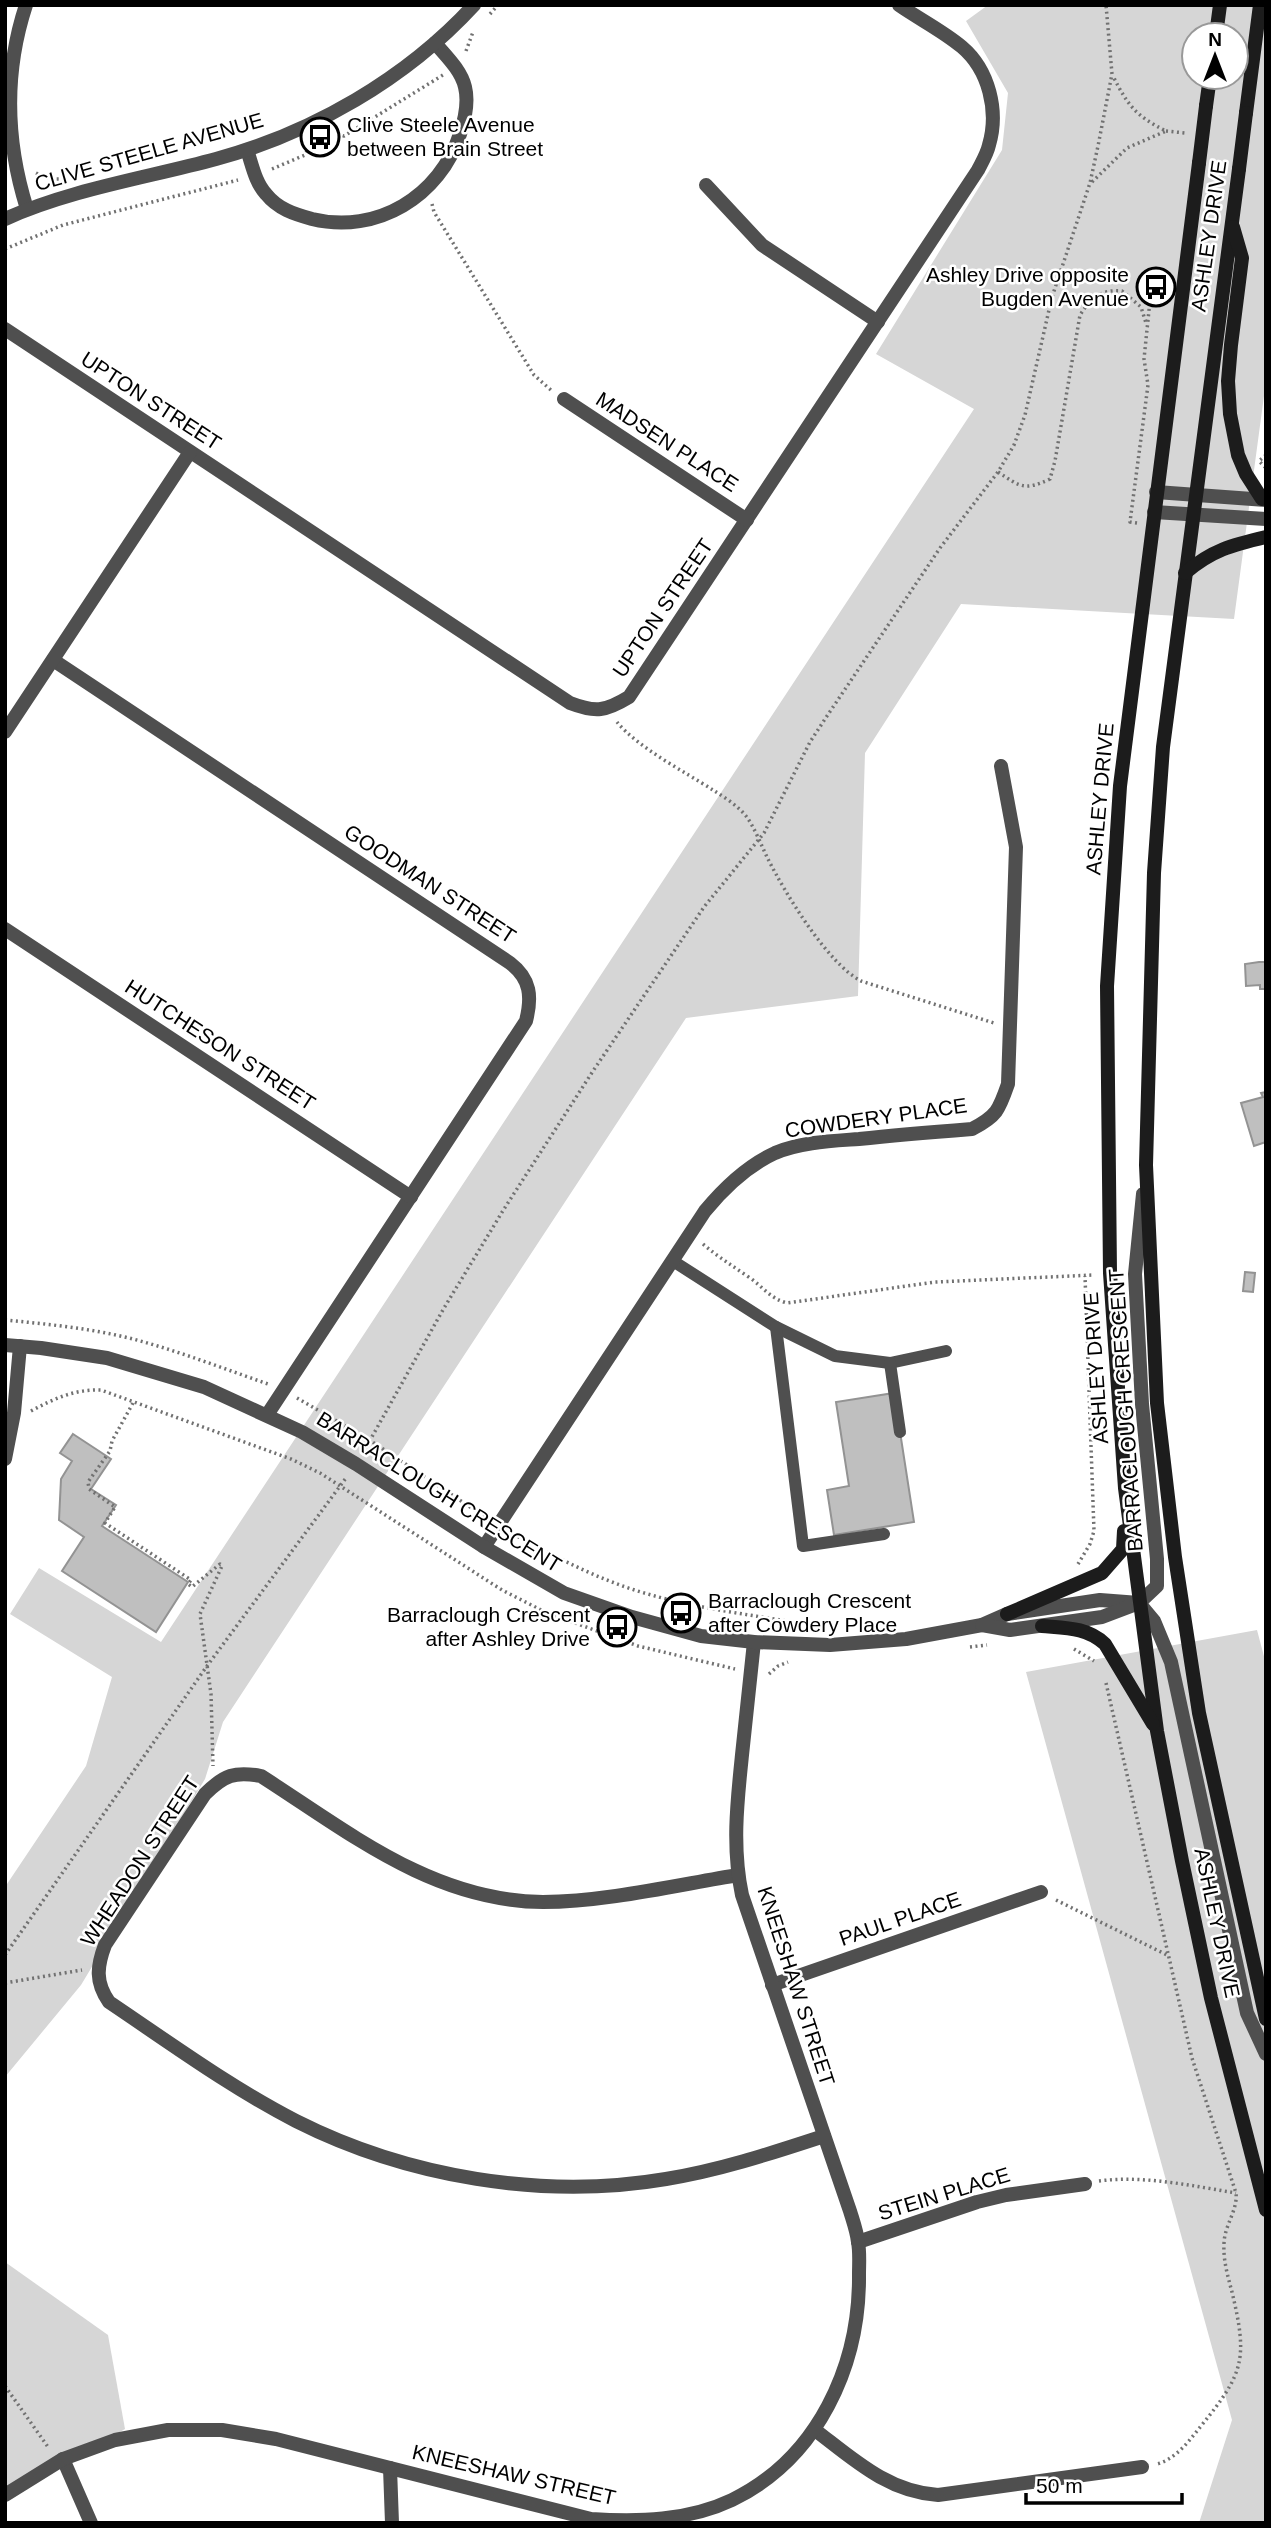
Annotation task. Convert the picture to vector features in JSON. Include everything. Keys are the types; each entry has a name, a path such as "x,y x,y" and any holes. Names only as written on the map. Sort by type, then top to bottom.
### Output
{"main road":[{"name":"ASHLEY DRIVE","path":"1260,5 1163,747 1154,873 1146,1165 1157,1403 1175,1557 1199,1713 1266,2019"},
{"name":"ASHLEY DRIVE","path":"1208,91 1120,786 1107,986 1110,1273 1125,1488 1157,1731 1212,1998 1266,2210"},
{"path":"1232,223 1242,258 1228,381 1230,414 1243,467 1264,500"},
{"path":"1185,573 1213,552 1266,537"},
{"path":"1007,1614 1102,1573 1124,1549 1125,1488"},
{"path":"1042,1626 1095,1634 1105,1644 1157,1731"}],"street":[{"path":"26,5 11,69 9,117 19,181 27,209"},
{"name":"CLIVE STEELE AVENUE","path":"5,219 49,201 247,150 321,120 368,93 435,43 474,5"},
{"name":"UPTON STREET","path":"5,329 570,703 587,709 613,707 629,697 978,170 989,145 993,118 989,90 979,65 962,47 899,5"},
{"path":"247,150 264,192 272,201 291,213 319,220 349,222 395,212 434,182 454,151 465,116 465,85 459,72 435,43"},
{"path":"706,185 762,245 878,322"},
{"name":"MADSEN PLACE","path":"564,399 747,520"},
{"path":"5,732 190,452"},
{"path":"1156,492 1264,500"},
{"path":"1154,512 1266,519"},
{"name":"GOODMAN STREET","path":"53,660 520,970 529,988 531,1001 526,1021 267,1415"},
{"name":"COWDERY PLACE","path":"484,1547 691,1234 717,1197 743,1172 789,1148 822,1142 972,1129 991,1119 1000,1107 1008,1084 1016,848 1001,766"},
{"name":"HUTCHESON STREET","path":"5,929 411,1197"},
{"name":"BARRACLOUGH CRESCENT","path":"982,1625 1010,1630 1102,1617 1139,1603 1157,1586 1157,1559 1142,1404 1135,1274 1146,1165"},
{"path":"5,1459 14,1413 12,1346"},
{"name":"BARRACLOUGH CRESCENT","path":"12,1346 140,1366 204,1387 267,1415 356,1464 484,1547 564,1593 621,1614 701,1636 754,1642 830,1645 906,1639 982,1625 1007,1614 1100,1600 1139,1603"},
{"path":"1139,1603 1154,1621 1171,1662 1247,2013 1266,2054"},
{"name":"KNEESHAW STREET","path":"5,2495 61,2460 115,2440 168,2430 222,2430 276,2439 590,2519 632,2522 673,2520 732,2500 768,2477 815,2430 838,2388 850,2354 859,2305 858,2242 742,1895 738,1875 735,1854 736,1814 754,1642"},
{"name":"WHEADON STREET","path":"738,1875 595,1898 545,1902 494,1897 445,1884 397,1863 261,1776 244,1773 218,1781 205,1794 105,1945 98,1969 102,1991 109,2002 229,2083 297,2121 368,2151 442,2172 479,2179 554,2186 629,2184 741,2163 824,2136"},
{"name":"PAUL PLACE","path":"772,1985 1041,1892"},
{"name":"STEIN PLACE","path":"858,2242 977,2202 1085,2183"},
{"path":"815,2430 870,2472 896,2487 923,2494 938,2495 1142,2467"},
{"path":"61,2460 91,2523"},
{"path":"390,2468 392,2523"}],"lane":[{"path":"673,1261 776,1326 835,1356 890,1363 946,1351"},
{"path":"776,1326 803,1546 884,1534"},
{"path":"890,1363 900,1432"}],"path":[{"path":"371,1441 444,1308 531,1166 704,907 758,841 810,742 940,548 998,472 1014,445 1025,415 1052,297 1090,183 1112,74 1106,5"},
{"path":"1090,183 1127,148 1166,131 1144,121 1137,114 1112,74"},
{"path":"19,181 36,173 49,179 64,179"},
{"path":"424,190 434,212 534,375 564,399"},
{"path":"998,472 1021,487 1034,486 1050,479 1080,315 1088,301 1102,291 1122,291 1141,307 1147,327 1152,281"},
{"path":"1266,455 1259,461 1266,468"},
{"path":"613,707 618,724 632,738 728,800 746,816 800,912 834,960 850,975 983,1021 1010,1023"},
{"path":"691,1234 723,1262 751,1278 772,1297 787,1303 935,1282 1110,1273"},
{"path":"5,1320 131,1338 269,1385"},
{"path":"28,1413 53,1399 91,1389 101,1390 291,1459 341,1486 502,1590 545,1612 613,1639 767,1677 778,1666 789,1661 799,1662"},
{"path":"302,1401 371,1441 486,1518"},
{"path":"133,1402 112,1441 110,1451 89,1482 89,1489 116,1507 105,1523 191,1580 188,1584 192,1587 220,1564 222,1566 200,1614 211,1694 213,1770 218,1781"},
{"path":"5,1955 207,1666 341,1486"},
{"path":"613,1639 617,1628"},
{"path":"969,1647 996,1643"},
{"path":"1070,1647 1098,1666"},
{"path":"1102,1672 1110,1694 1119,1749 1133,1797 1192,2058 1237,2201 1226,2226 1223,2246 1240,2324 1241,2351 1238,2369 1231,2387 1170,2461 1142,2467"},
{"path":"1041,1892 1167,1955"},
{"path":"5,1983 98,1969"},
{"path":"1085,2183 1114,2179 1236,2193"},
{"path":"5,2386 61,2460"}],"shaded area":[{"path":"988,5 1266,5 1266,381 1234,619 961,604 865,753 858,996 686,1018 223,1722 205,1779 81,1985 5,2077 5,1887 86,1766 112,1677 10,1614 39,1568 161,1642 974,409 876,354 1002,150 1008,93 966,21"},
{"path":"1257,1630 1266,1664 1266,2523 1199,2523 1232,2420 1026,1672"},
{"path":"5,2262 108,2335 125,2429 5,2497"}],"building":[{"path":"1266,962 1266,989 1260,989 1260,985 1246,986 1245,964"},
{"path":"1266,1092 1266,1142 1254,1146 1241,1103 1263,1097 1261,1093"},
{"path":"1245,1272 1255,1273 1253,1292 1243,1291"},
{"path":"894,1393 914,1522 834,1535 827,1490 849,1486 836,1402"},
{"path":"73,1434 111,1459 91,1489 116,1505 102,1526 188,1582 156,1632 62,1571 84,1537 59,1520 61,1479 72,1461 60,1453"}],"place":[{"name":"Clive Steele Avenue between Brain Street","path":"320,137"},
{"name":"Ashley Drive opposite Bugden Avenue","path":"1156,287"},
{"name":"Barraclough Crescent after Cowdery Place","path":"681,1613"},
{"name":"Barraclough Crescent after Ashley Drive","path":"617,1627"}]}
